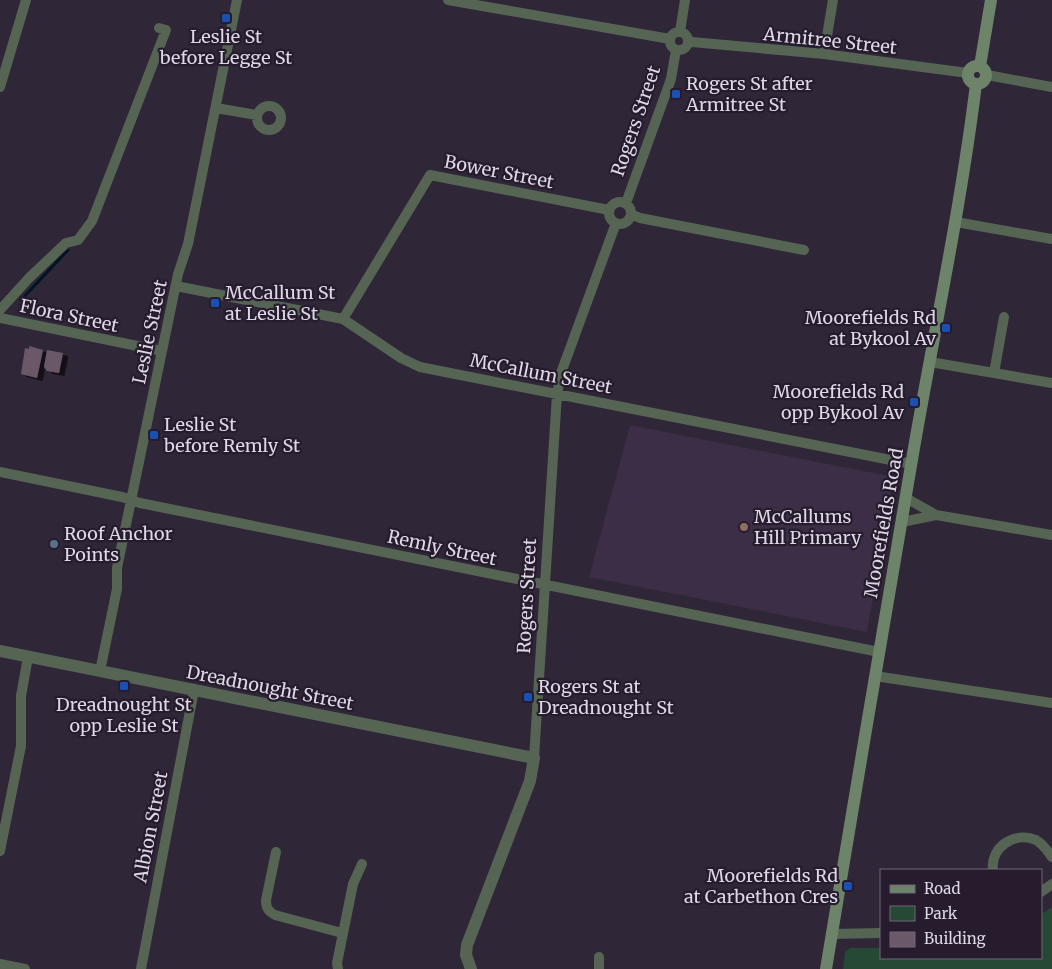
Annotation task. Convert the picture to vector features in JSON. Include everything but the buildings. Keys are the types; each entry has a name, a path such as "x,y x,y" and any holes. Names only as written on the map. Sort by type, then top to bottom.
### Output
{"main road":[{"path":"972,78 971,68 983,70 991,0"},
{"name":"Moorefields Road","path":"826,969 906,498 956,222 967,151 972,78"}],"street":[{"path":"0,87 26,0"},
{"name":"Leslie Street","path":"100,671 117,589 118,568 131,500 176,286 188,244 237,0"},
{"path":"448,0 670,39"},
{"path":"680,32 685,0"},
{"path":"824,54 833,0"},
{"path":"0,310 29,278 66,243 78,240 92,221 166,30 159,28"},
{"path":"680,32 686,34 688,40 685,48 676,50 672,47 670,39 672,34 680,32"},
{"name":"Armitree Street","path":"688,40 749,49 824,54 972,78"},
{"name":"Rogers Street","path":"626,203 671,79 676,50"},
{"path":"983,70 1052,87"},
{"path":"216,108 257,116"},
{"name":"Bower Street","path":"344,319 430,175 609,210"},
{"path":"616,202 626,203 630,208 631,214 626,222 616,223 609,216 609,210 616,202"},
{"path":"631,214 646,219 804,250"},
{"path":"956,222 1052,239"},
{"name":"Rogers Street","path":"471,969 466,955 467,945 530,781 534,758 557,394 561,373 616,223"},
{"name":"McCallum Street","path":"176,286 344,319 401,358 415,365 912,464"},
{"path":"994,373 1004,317"},
{"name":"Flora Street","path":"0,318 162,351"},
{"path":"930,362 1052,383"},
{"name":"Remly Street","path":"0,472 545,586 880,652"},
{"path":"906,498 936,515 1052,535"},
{"path":"902,522 936,515"},
{"name":"Dreadnought Street","path":"0,651 534,758"},
{"path":"0,851 21,746 21,696 28,657"},
{"path":"876,676 1052,703"},
{"name":"Albion Street","path":"140,969 194,690"},
{"path":"993,869 993,863 998,850 1009,840 1015,838 1022,837 1037,841 1052,857"},
{"path":"276,852 266,900 266,907 269,912 342,933"},
{"path":"338,969 337,962 352,884 362,864"},
{"path":"832,934 880,933"},
{"path":"599,957 599,969"},
{"path":"0,964 25,969"}],"shaded area":[{"name":"McCallums Hill Primary","path":"630,425 894,477 867,632 589,577"}],"green space":[{"path":"1052,907 1052,969 843,969 845,952 850,948 880,948 880,959 1042,959 1043,913"}],"waterway":[{"path":"21,300 68,250"}],"place":[{"name":"Leslie St before Legge St","path":"226,18"},
{"name":"Rogers St after Armitree St","path":"676,94"},
{"name":"McCallum St at Leslie St","path":"215,303"},
{"name":"Moorefields Rd at Bykool Av","path":"946,328"},
{"name":"Moorefields Rd opp Bykool Av","path":"914,402"},
{"name":"Leslie St before Remly St","path":"154,435"},
{"name":"McCallums Hill Primary","path":"744,527"},
{"name":"Roof Anchor Points","path":"54,544"},
{"name":"Dreadnought St opp Leslie St","path":"124,686"},
{"name":"Rogers St at Dreadnought St","path":"528,697"},
{"name":"Moorefields Rd at Carbethon Cres","path":"848,886"}]}
